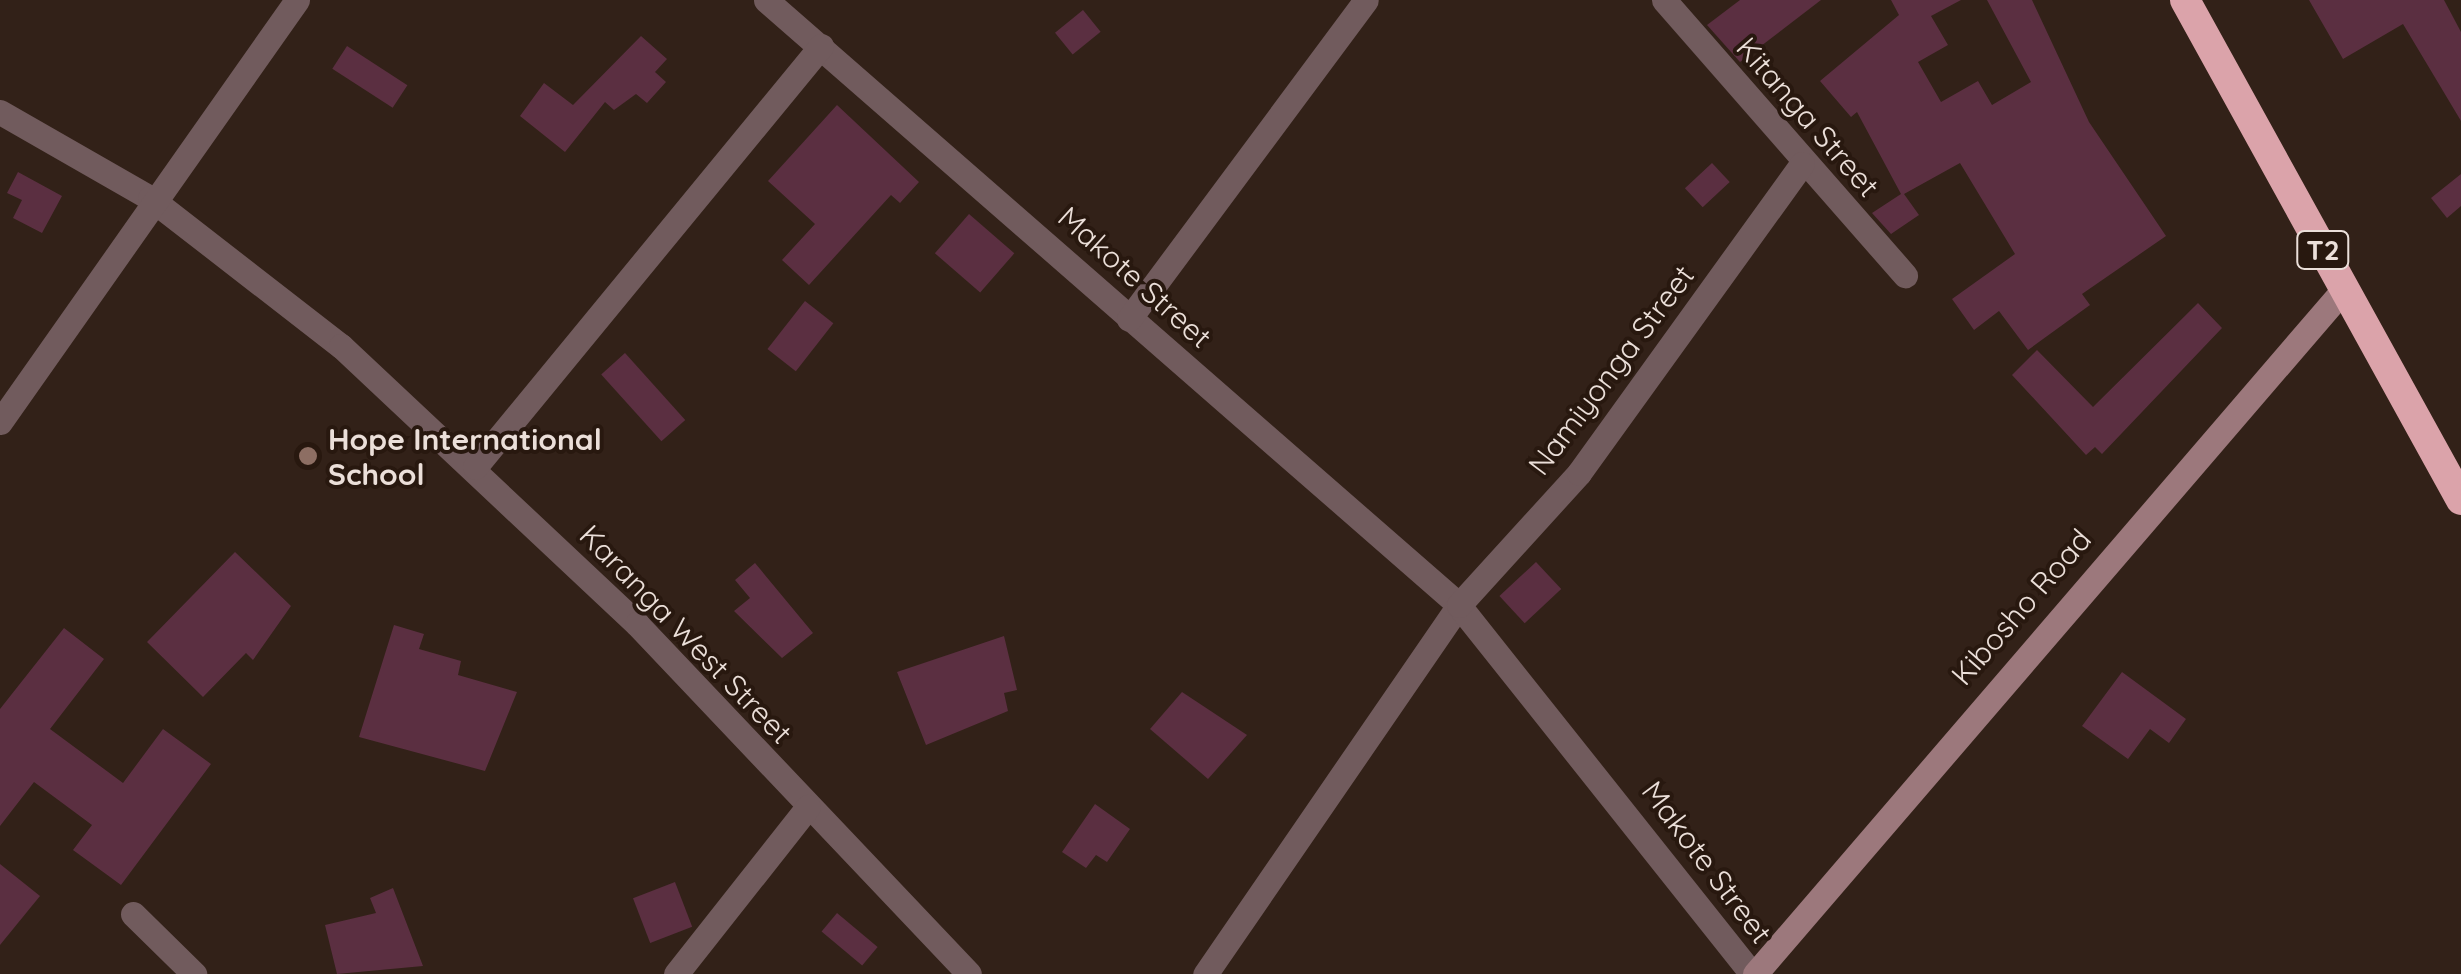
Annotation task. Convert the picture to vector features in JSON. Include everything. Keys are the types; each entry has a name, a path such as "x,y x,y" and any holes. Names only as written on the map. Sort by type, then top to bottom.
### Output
{"highway":[{"name":"T2","path":"2184,0 2344,289 2453,465 2461,500"}],"street":[{"path":"0,422 150,198 297,0"},
{"name":"Makote Street","path":"766,0 1459,605 1753,974"},
{"path":"1129,320 1366,0"},
{"name":"Kitanga Street","path":"1664,0 1802,164 1904,275"},
{"path":"474,466 821,46"},
{"name":"Karanga West Street","path":"0,112 150,198 258,276 474,466 969,974"},
{"name":"Namiyonga Street","path":"1459,605 1578,472 1802,164"},
{"name":"Kibosho Road","path":"1753,974 2344,289"},
{"path":"1205,974 1459,605"},
{"path":"676,974 808,807"},
{"path":"133,914 194,974"}],"building":[{"path":"1740,0 1821,0 1740,62 1707,25"},
{"path":"1891,0 1961,0 1931,16 1948,45 1918,62 1941,102 1978,81 1992,105 2031,82 1987,0 2032,0 2089,122 2166,236 2082,294 2090,305 2028,350 1999,311 1974,330 1952,299 2015,254 1960,163 1904,194 1919,215 1891,234 1872,213 1901,194 1857,112 1851,117 1820,81 1899,15"},
{"path":"2309,0 2444,0 2461,32 2461,121 2403,24 2343,59"},
{"path":"1083,10 1101,32 1073,54 1055,33"},
{"path":"641,36 667,59 655,72 666,82 647,103 636,94 614,110 605,102 565,152 520,116 544,83 573,105"},
{"path":"347,46 407,85 393,108 332,69"},
{"path":"837,105 919,182 900,203 891,195 809,285 782,260 815,224 768,181"},
{"path":"1712,163 1730,182 1703,207 1685,188"},
{"path":"18,172 62,196 42,233 13,218 22,200 7,193"},
{"path":"2461,174 2461,206 2447,218 2431,198"},
{"path":"969,214 1014,253 980,293 935,253"},
{"path":"805,301 833,323 796,371 767,349"},
{"path":"2198,303 2222,328 2102,454 2095,447 2086,455 2012,375 2037,350 2093,407"},
{"path":"625,353 685,420 661,441 601,374"},
{"path":"235,552 291,606 253,660 246,653 203,697 147,642"},
{"path":"1536,562 1561,589 1525,623 1499,596"},
{"path":"755,563 813,633 782,658 734,611 750,598 735,580"},
{"path":"394,625 424,634 419,649 461,661 458,675 517,692 485,771 359,737"},
{"path":"64,628 104,659 50,729 123,783 163,729 211,764 121,885 73,850 92,825 34,782 0,826 0,709"},
{"path":"1004,636 1017,690 1004,693 1008,711 926,745 897,672"},
{"path":"2122,672 2186,719 2169,743 2150,729 2128,759 2082,726"},
{"path":"1182,692 1247,735 1208,779 1150,729"},
{"path":"1095,804 1130,829 1107,862 1096,855 1086,868 1062,852"},
{"path":"0,864 40,896 0,945"},
{"path":"675,882 692,927 650,943 633,898"},
{"path":"393,888 423,966 337,974 325,925 376,913 370,898"},
{"path":"837,913 878,947 862,965 822,931"}],"place":[{"name":"Hope International School","path":"308,456"}]}
